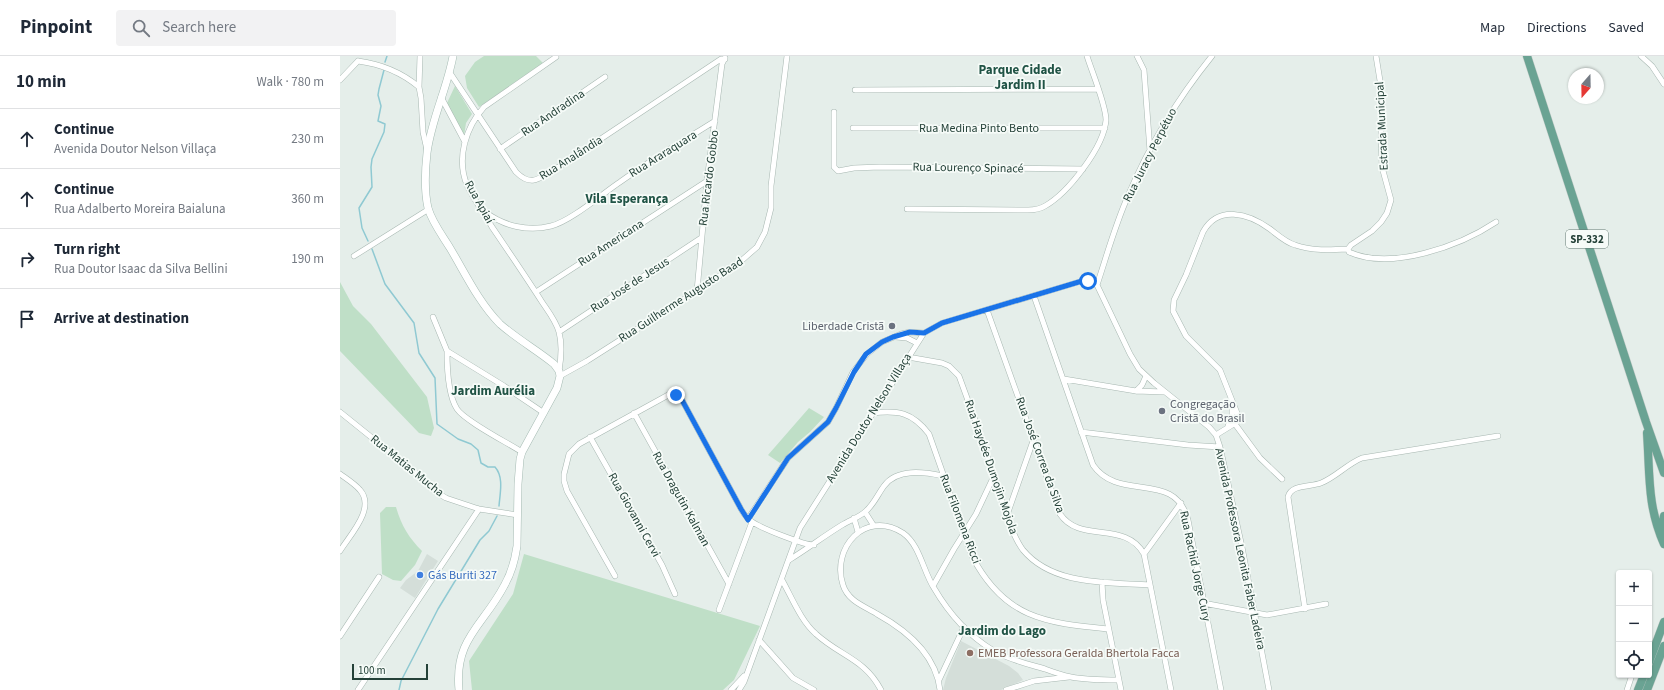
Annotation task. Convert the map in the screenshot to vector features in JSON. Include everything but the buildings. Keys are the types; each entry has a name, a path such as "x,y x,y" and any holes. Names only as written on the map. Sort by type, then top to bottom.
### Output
{"main road":[{"name":"SP-332","path":"1527,56 1664,473"},
{"name":"SP-332","path":"1646,422 1650,496 1655,521 1664,544"},
{"path":"1664,516 1662,526 1664,544"},
{"path":"1647,690 1660,644 1664,622"},
{"path":"1652,657 1660,644"},
{"path":"1638,690 1643,678"}],"street":[{"path":"420,56 419,87 423,132 428,151"},
{"path":"453,56 450,73 441,98 428,151 425,174 429,209 435,223 491,313 508,331 546,357 560,373 557,388 522,452 520,459 518,479 517,546 513,566 503,588 464,646 459,663 459,690"},
{"name":"Rua Guilherme Augusto Baad","path":"560,373 587,361 697,291 751,253 759,243 765,232 770,208 771,186 787,56"},
{"path":"907,209 1028,210 1041,208 1063,193 1074,182 1083,169 1100,140 1105,128 1104,108 1087,56"},
{"path":"1137,56 1144,70 1150,152"},
{"name":"Rua Juracy Perpétuo","path":"1097,285 1128,195 1181,96 1212,56"},
{"name":"Estrada Municipal","path":"1348,249 1351,245 1372,231 1381,222 1387,213 1391,200 1382,167 1381,131 1383,99 1376,56"},
{"path":"1641,56 1652,66 1664,84"},
{"name":"Rua Apiaí","path":"556,57 494,98 477,115 468,132 462,156 464,177 472,195 536,292 559,332 561,360 560,373"},
{"path":"340,80 357,59 379,65 410,80 419,87"},
{"name":"Rua Analândia","path":"450,73 516,172 521,177 532,181 538,180 723,59"},
{"name":"Rua Ricardo Gobbo","path":"697,291 707,180 723,59"},
{"name":"Rua Andradina","path":"500,149 605,77"},
{"path":"855,90 1097,89"},
{"path":"441,98 465,142"},
{"name":"Rua Lourenço Spinacé","path":"834,112 834,167 836,170 840,171 854,168 880,167 1083,169"},
{"name":"Rua Araraquara","path":"482,210 497,220 514,226 529,228 552,226 564,220 621,181 715,121"},
{"name":"Rua Medina Pinto Bento","path":"853,128 1105,128"},
{"name":"Rua Americana","path":"536,292 707,180"},
{"path":"354,256 429,209"},
{"path":"1216,436 1228,426 1234,424 1238,420 1238,416 1220,370 1186,336 1173,311 1174,300 1206,226 1220,216 1234,214 1242,215 1264,225 1281,238 1295,245 1323,250 1348,249 1350,253 1376,259 1401,258 1439,248 1496,222"},
{"name":"Rua José de Jesus","path":"559,332 702,238"},
{"name":"Avenida Doutor Nelson Villaça","path":"740,690 782,580 795,540 806,518 924,333 942,323 1085,281 1092,282 1097,285"},
{"name":"Avenida Professora Leonita Faber Ladeira","path":"1097,285 1135,364 1164,392 1206,424 1216,436 1220,447 1242,547 1269,690"},
{"name":"Rua Rachid Jorge Cury","path":"1034,296 1093,465 1104,477 1120,484 1169,493 1181,503 1188,520 1221,690"},
{"name":"Rua José Correa da Silva","path":"987,310 1033,441 1057,506 1064,520 1069,525 1081,529 1126,537 1137,544 1144,554"},
{"path":"433,317 447,351 451,391 457,409 472,421 522,452"},
{"path":"719,610 750,521 788,458 828,422 859,363 872,349 893,337 910,332 924,333"},
{"path":"893,337 907,338 917,343"},
{"path":"447,351 504,386 544,413"},
{"name":"Rua Haydée Dumojin Mojola","path":"908,357 942,363 955,370 959,376 974,417 993,478 1017,541 1035,561 1044,568 1061,575 1102,582 1150,585"},
{"path":"1136,391 1142,386 1146,376"},
{"path":"1064,379 1136,391 1164,392"},
{"path":"615,576 567,491 564,481 564,474 569,454 579,444 590,437 670,394 679,397 741,509 750,521 795,540 814,545"},
{"path":"1228,426 1233,412 1230,394"},
{"name":"Rua Matias Mucha","path":"340,412 417,474 436,492 458,503 479,509 518,515"},
{"name":"Rua Dragutin Kalman","path":"634,413 729,584"},
{"name":"Rua Filomena Ricci","path":"872,413 900,413 910,416 921,424 928,434 972,556 991,586 1014,605 1040,619 1054,623 1108,629"},
{"path":"1234,424 1260,458 1282,479"},
{"path":"1082,432 1188,446 1220,447"},
{"path":"1306,609 1288,497 1291,490 1323,483 1349,464 1362,458 1498,436"},
{"name":"Rua Giovanni Cervi","path":"590,437 662,565 675,594"},
{"path":"1007,515 1033,441"},
{"path":"789,560 865,512 885,484 898,476 919,472 943,476"},
{"path":"340,474 360,489 365,505 363,515 340,551"},
{"path":"933,586 976,514 993,478"},
{"path":"1171,690 1144,554 1181,503"},
{"path":"358,690 479,509"},
{"path":"865,512 874,526"},
{"path":"854,518 858,532"},
{"path":"940,690 939,680 928,657 910,638 888,620 854,601 844,589 841,573 842,559 850,542 858,532 874,526 889,527 902,533 908,538 918,553 933,586 942,600 964,627 993,650 1009,658 1071,677"},
{"path":"340,636 379,577"},
{"path":"782,580 801,614 815,633 865,668 876,681 881,690"},
{"path":"1102,582 1103,600 1108,629 1121,690"},
{"path":"1203,603 1254,614 1268,615 1326,604"},
{"path":"939,680 964,627"},
{"path":"759,640 793,678 814,690"},
{"name":"Avenida Doutor Nelson Villaça","path":"731,690 746,674"},
{"path":"1006,690 1034,682 1071,677 1119,680"},
{"path":"1627,690 1631,678"}],"shaded area":[{"name":"Gás Buriti 327","path":"427,554 438,561 415,598 400,588 406,580 418,571"},
{"name":"EMEB Professora Geralda Bhertola Facca","path":"961,641 1009,666 1018,673 1023,680 1001,690 943,690 946,678"}],"green space":[{"path":"484,56 536,56 543,63 479,107 467,88 465,76 475,62"},
{"path":"455,86 472,114 466,123 464,136 447,103"},
{"path":"340,282 353,306 371,324 427,397 434,428 431,436 419,433 340,351"},
{"path":"809,408 824,417 798,442 780,463 768,455"},
{"path":"386,507 396,507 400,520 406,531 422,551 415,565 401,581 393,580 382,574 380,513"},
{"path":"524,554 760,626 734,680 723,690 472,690 469,661 513,594"}],"waterway":[{"path":"385,62 387,56"},
{"path":"368,241 362,228 359,208 372,187 372,159 384,132 385,124 378,121 381,106 378,95 384,70"},
{"path":"372,249 385,284 414,323 419,353 435,378 437,424 458,439 471,444 478,450 481,463 488,467 495,467 500,475 501,491 499,506"},
{"path":"399,690 401,681 438,609 480,540 489,531 497,516"}],"place":[{"name":"Liberdade Cristã","path":"892,326"},
{"name":"Congregação Cristã do Brasil","path":"1162,411"},
{"name":"Gás Buriti 327","path":"420,575"},
{"name":"EMEB Professora Geralda Bhertola Facca","path":"970,653"}],"district":[{"name":"Parque Cidade Jardim II","path":"1020,78"},
{"name":"Vila Esperança","path":"627,199"},
{"name":"Jardim Aurélia","path":"493,391"},
{"name":"Jardim do Lago","path":"1002,631"}],"route":[{"path":"676,395 682,400 748,520 788,458 828,422 859,363 872,349 882,342 905,333 924,333 942,323 1082,281 1088,281"}]}
